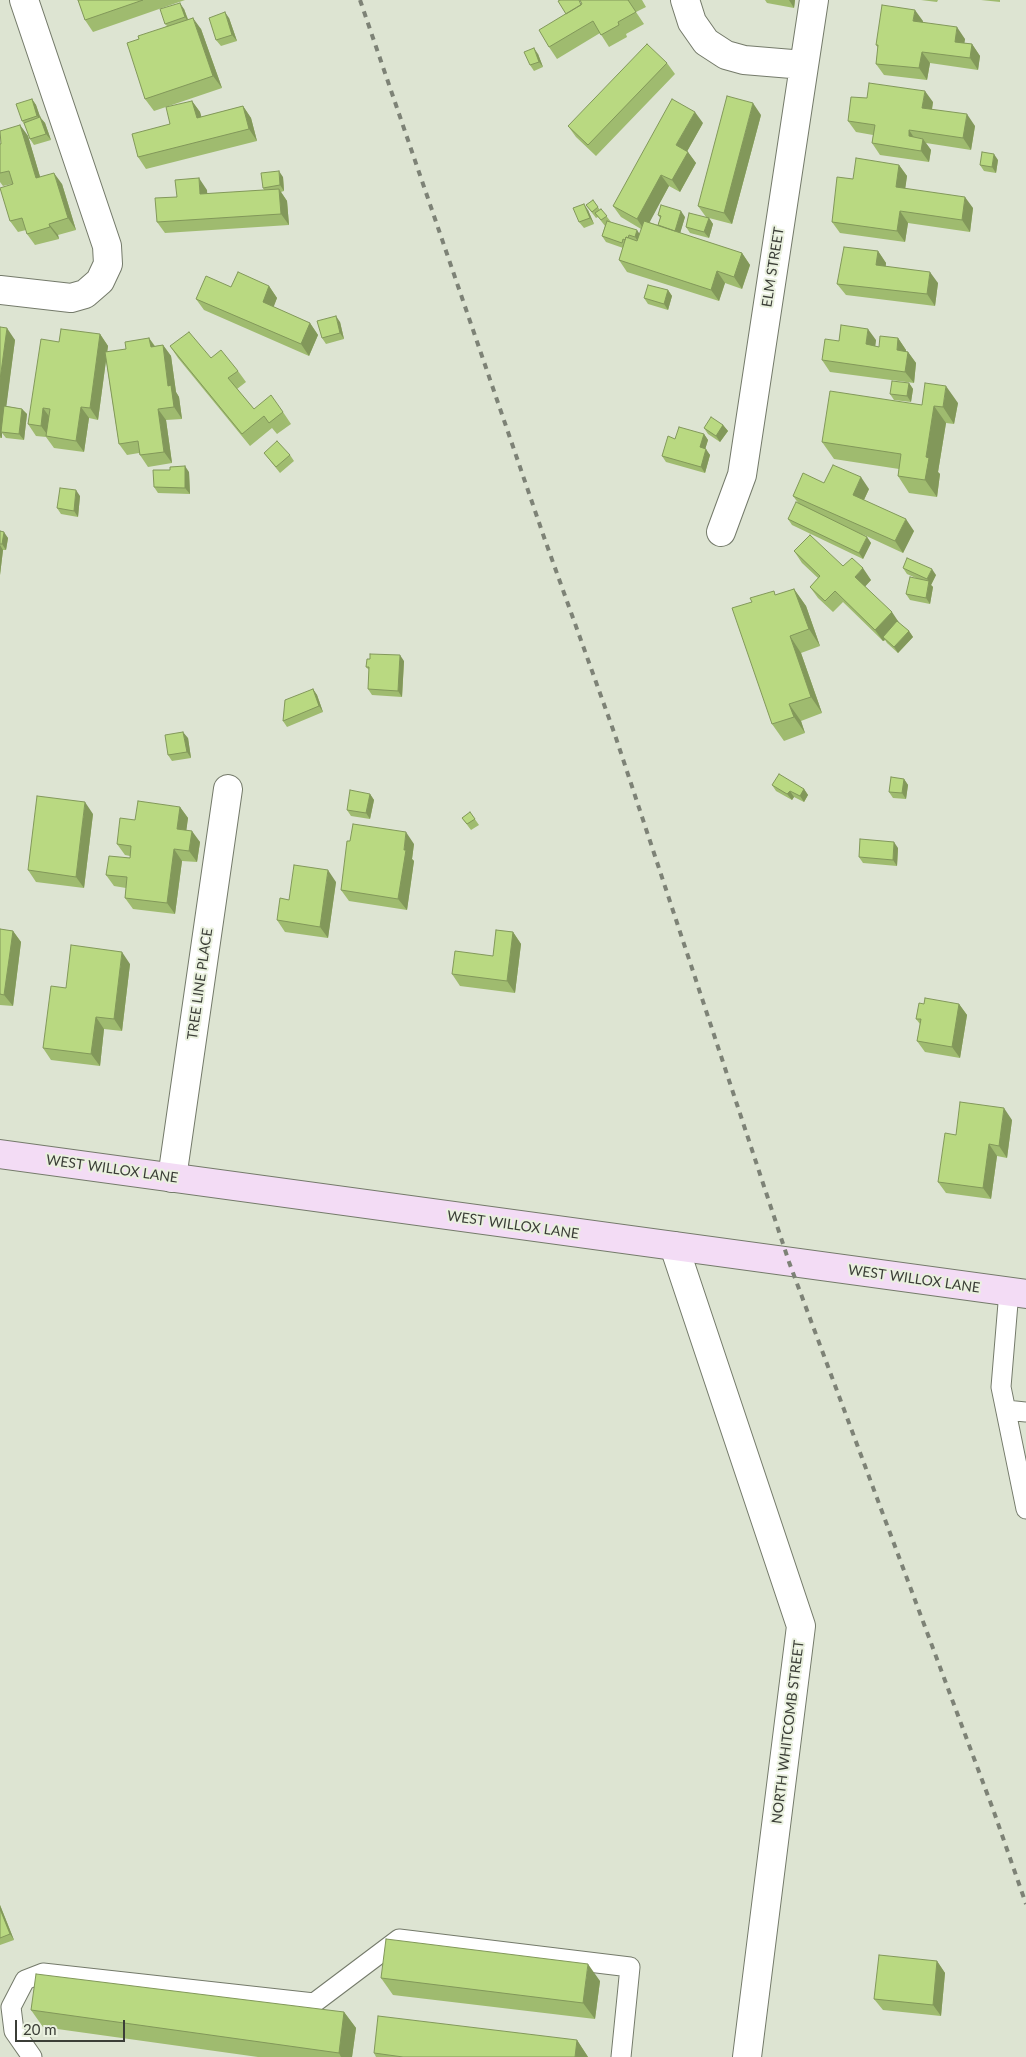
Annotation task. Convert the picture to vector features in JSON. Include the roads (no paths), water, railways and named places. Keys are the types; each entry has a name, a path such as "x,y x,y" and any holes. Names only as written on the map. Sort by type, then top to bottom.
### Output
{"main road":[{"name":"WEST WILLOX LANE","path":"0,1154 1017,1292"}],"street":[{"path":"0,290 71,298 86,294 100,281 108,264 107,246 24,0"},
{"path":"685,0 692,22 706,42 726,56 744,60 804,65"},
{"name":"ELM STREET","path":"721,532 742,475 814,0"},
{"name":"TREE LINE PLACE","path":"172,1178 228,789"},
{"name":"NORTH WHITCOMB STREET","path":"674,1246 801,1626 747,2057"}],"lane":[{"path":"1017,1292 1001,1388 1026,1508"},
{"path":"1006,1410 1026,1412"},
{"path":"32,2057 14,2030 11,2007 25,1980 43,1972 314,2003 399,1939 630,1967 621,2057"}],"railway":[{"path":"360,0 545,540 615,735 789,1262 994,1812 1026,1904"}]}
